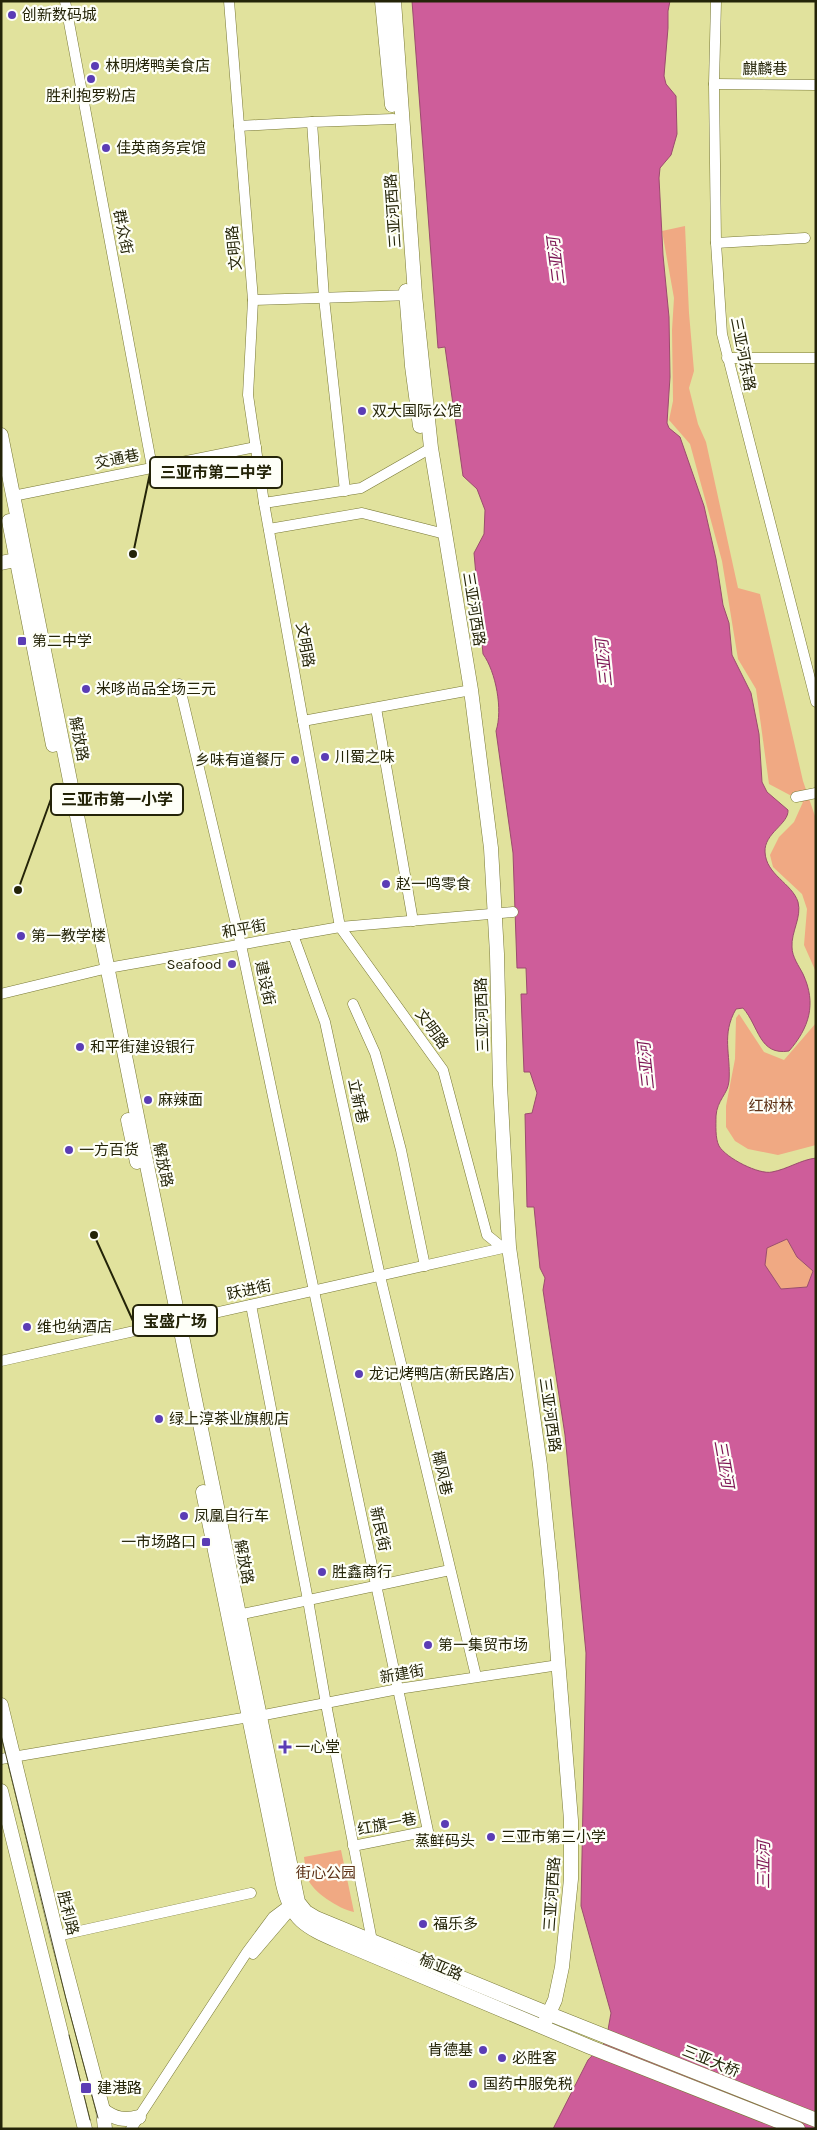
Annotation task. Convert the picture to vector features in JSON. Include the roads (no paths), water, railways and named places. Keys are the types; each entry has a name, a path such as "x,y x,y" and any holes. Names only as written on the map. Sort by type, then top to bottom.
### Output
{"main road":[{"name":"三亚河西路","path":"382,1 410,295"},
{"name":"三亚河西路","path":"394,1 412,366 467,691 492,914 509,1247 540,1465 551,1573 571,1820 571,1879 562,1967 555,2000 542,2019"},
{"name":"解放路","path":"1,435 13,496 17,555"},
{"name":"解放路","path":"1,483 103,969 292,1906"},
{"path":"1,562 17,555"},
{"name":"三亚河西路","path":"492,914 497,1163 504,1248 534,1467 567,1854 555,1961 542,2019"},
{"name":"解放路","path":"174,1321 238,1615 254,1717"},
{"name":"胜利路","path":"1,1705 8,1758 103,2110 105,2129"},
{"path":"1,1791 85,2129"},
{"name":"榆亚路","path":"292,1906 300,1921 318,1932 542,2019 595,2032"},
{"name":"榆亚路","path":"292,1906 542,2019 590,2047"},
{"name":"三亚大桥","path":"595,2032 816,2120"},
{"name":"三亚大桥","path":"590,2047 798,2129"},
{"path":"103,2110 119,2119 136,2125"}],"street":[{"name":"群众街","path":"65,1 152,468"},
{"name":"文明路","path":"229,1 253,300 248,396 264,503 340,927 443,1070 486,1235 504,1248"},
{"name":"三亚河东路","path":"716,1 714,84 716,243 722,334 816,702"},
{"name":"麒麟巷","path":"714,84 816,85"},
{"path":"239,126 393,119"},
{"path":"312,122 324,298 345,491"},
{"path":"716,243 805,238"},
{"path":"253,300 410,295"},
{"path":"727,358 816,358"},
{"name":"交通巷","path":"13,496 256,447"},
{"path":"264,503 361,488 427,451"},
{"path":"269,529 362,513 440,533"},
{"name":"建设街","path":"179,684 241,945 315,1291"},
{"path":"303,721 467,691"},
{"path":"376,708 413,921"},
{"path":"796,797 816,793"},
{"name":"和平街","path":"1,994 103,969 340,927 513,912"},
{"name":"立新巷","path":"292,936 325,1022 380,1276"},
{"path":"353,1004 378,1063 401,1150 425,1266"},
{"name":"跃进街","path":"1,1361 504,1248"},
{"name":"椰风巷","path":"380,1276 476,1676"},
{"name":"新民街","path":"315,1291 428,1831"},
{"path":"251,1305 372,1941"},
{"path":"238,1615 450,1570"},
{"name":"新建街","path":"8,1758 254,1717 398,1689 552,1666"},
{"name":"红旗一巷","path":"353,1846 428,1831"},
{"path":"57,1936 250,1894"},
{"path":"136,2125 247,1952 269,1922 292,1906"}],"water":[{"name":"三亚河","path":"412,1 670,1 664,76 666,84 676,96 677,134 671,155 660,168 659,178 663,255 669,317 670,377 667,423 669,428 680,437 704,506 716,559 723,605 729,623 732,655 751,693 759,734 762,782 767,792 788,810 785,820 768,839 765,852 766,860 770,867 795,895 798,902 799,913 792,941 792,951 810,995 809,1015 806,1024 789,1051 771,1049 765,1044 743,1008 736,1009 731,1018 728,1036 729,1081 727,1090 717,1110 716,1135 719,1146 728,1156 743,1165 759,1171 772,1172 816,1158 816,2129 553,2129 588,2060 606,2041 611,2013 581,1906 586,1653 565,1435 543,1290 545,1278 540,1268 534,1207 527,1207 525,1114 532,1113 537,1093 530,1072 524,1072 521,994 527,994 526,968 517,968 513,853 496,731 499,713 497,691 492,671 483,654 474,553 484,534 485,510 477,489 463,476 445,347 438,348","holes":["787,1239 797,1257 813,1271 807,1287 781,1289 765,1265 767,1248"]}],"tram line":[{"path":"1,1735 66,1999 98,2118"},
{"path":"69,2035 90,2120"}],"place":[{"name":"创新数码城","path":"12,15"},
{"name":"林明烤鸭美食店","path":"95,66"},
{"name":"胜利抱罗粉店","path":"91,79"},
{"name":"佳英商务宾馆","path":"106,148"},
{"name":"双大国际公馆","path":"362,411"},
{"name":"三亚市第二中学","path":"133,554"},
{"name":"第二中学","path":"22,641"},
{"name":"米哆尚品全场三元","path":"86,689"},
{"name":"川蜀之味","path":"325,757"},
{"name":"乡味有道餐厅","path":"295,760"},
{"name":"赵一鸣零食","path":"386,884"},
{"name":"三亚市第一小学","path":"18,890"},
{"name":"第一教学楼","path":"21,936"},
{"name":"Seafood","path":"232,964"},
{"name":"和平街建设银行","path":"80,1047"},
{"name":"麻辣面","path":"148,1100"},
{"name":"一方百货","path":"69,1150"},
{"name":"宝盛广场","path":"94,1235"},
{"name":"维也纳酒店","path":"27,1327"},
{"name":"龙记烤鸭店(新民路店)","path":"359,1374"},
{"name":"绿上淳茶业旗舰店","path":"159,1419"},
{"name":"凤凰自行车","path":"184,1516"},
{"name":"一市场路口","path":"206,1542"},
{"name":"胜鑫商行","path":"322,1572"},
{"name":"第一集贸市场","path":"428,1645"},
{"name":"一心堂","path":"285,1747"},
{"name":"蒸鲜码头","path":"445,1824"},
{"name":"三亚市第三小学","path":"491,1837"},
{"name":"福乐多","path":"423,1924"},
{"name":"肯德基","path":"483,2050"},
{"name":"必胜客","path":"502,2058"},
{"name":"国药中服免税","path":"473,2084"},
{"name":"建港路","path":"86,2088"}],"park label":[{"name":"红树林","path":"771,1106"},
{"name":"街心公园","path":"326,1873"}]}
